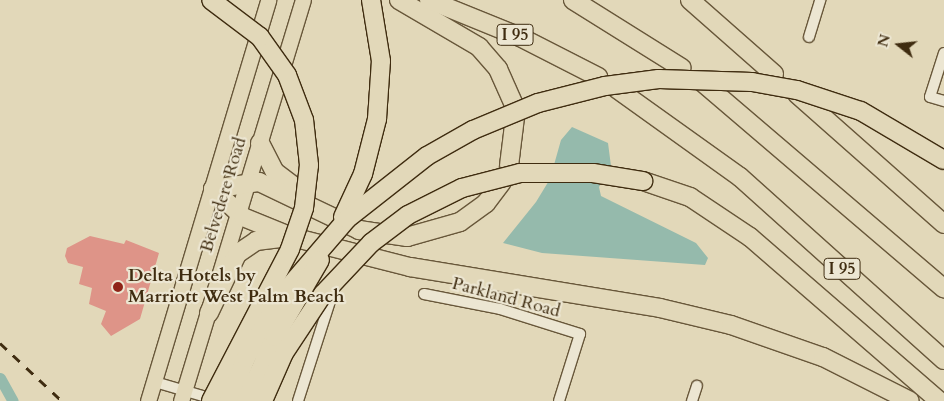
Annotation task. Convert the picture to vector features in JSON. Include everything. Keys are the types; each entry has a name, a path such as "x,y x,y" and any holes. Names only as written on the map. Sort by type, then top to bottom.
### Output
{"highway":[{"path":"211,0 260,37 286,75 304,120 309,179 290,249 211,401"},
{"path":"246,401 275,337 347,211 369,155 381,82 371,0"},
{"path":"213,189 250,181 359,230 391,237 433,233 477,211 506,174 514,109 498,69 479,47 399,0"},
{"name":"I 95","path":"429,0 520,37 598,77"},
{"path":"573,0 682,68"},
{"path":"690,0 774,74"},
{"path":"229,401 246,358 281,296 347,219 427,156 473,130 538,103 605,86 659,78 752,82 797,90 861,112 944,160"},
{"path":"702,82 944,289"},
{"name":"I 95","path":"616,89 747,183 944,360"},
{"path":"797,94 944,224"},
{"path":"260,144 282,180 359,230"},
{"path":"263,401 284,354 323,294 370,243 408,215 462,188 520,173 593,172 643,182 690,197 734,225 939,401"},
{"path":"213,189 238,214 292,237 403,266 660,308 731,325 823,357 910,401"},
{"path":"210,313 241,250 268,238 292,237"}],"main road":[{"name":"Belvedere Road","path":"148,401 268,0"},
{"name":"Belvedere Road","path":"183,396 210,313 238,214 250,181 303,0"}],"street":[{"path":"809,37 820,0"},
{"path":"944,54 930,97 944,101"},
{"path":"298,401 335,285"},
{"name":"Parkland Road","path":"424,294 500,309 580,334 559,401"},
{"path":"155,382 183,396 218,401"},
{"path":"692,401 697,386"}],"shaded area":[{"path":"572,127 608,143 611,166 599,187 601,196 696,243 708,258 705,265 542,253 503,243 536,202 550,179 561,140"}],"building":[{"name":"Delta Hotels by Marriott West Palm Beach","path":"90,236 124,244 126,240 159,253 140,319 111,336 101,324 106,311 89,304 92,288 79,284 83,267 68,263 65,256 67,248"}],"waterway":[{"path":"0,378 13,401"}],"railway":[{"path":"0,343 62,401"}],"place":[{"name":"Delta Hotels by Marriott West Palm Beach","path":"118,287"}]}
